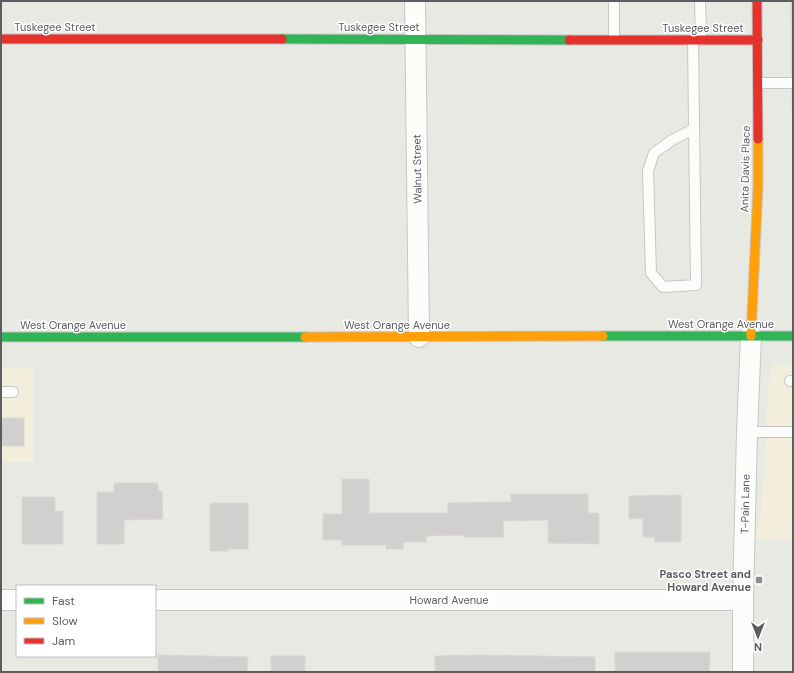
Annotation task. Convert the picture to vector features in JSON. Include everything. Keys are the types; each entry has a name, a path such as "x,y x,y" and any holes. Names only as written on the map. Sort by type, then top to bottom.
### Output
{"street":[{"name":"Walnut Street","path":"415,1 419,337"},
{"name":"Anita Davis Place","path":"751,336 758,186 758,1"},
{"name":"Tuskegee Street","path":"1,38 758,40"},
{"name":"T-Pain Lane","path":"743,672 747,432 751,336"},
{"name":"West Orange Avenue","path":"1,337 793,336"},
{"path":"1,600 16,600"},
{"name":"Howard Avenue","path":"156,600 743,600"}],"lane":[{"path":"614,1 614,40"},
{"path":"694,129 672,140 654,153 648,171 651,273 663,287 696,286 694,129 700,1"},
{"path":"758,83 793,83"},
{"path":"1,392 13,392"},
{"path":"747,432 793,432"}],"shaded area":[{"path":"790,1 793,1 793,201"},
{"path":"774,365 793,365 793,539 755,539 761,516 769,378 771,369"},
{"path":"1,368 33,368 34,462 1,462"}],"building":[{"path":"1,418 24,418 24,446 1,446"},
{"path":"342,479 369,479 369,513 448,513 448,503 511,502 511,494 588,494 588,513 599,513 599,544 548,543 548,520 503,521 504,537 464,537 464,535 426,536 426,542 403,542 403,549 386,549 386,545 342,545 342,540 323,540 323,514 342,514"},
{"path":"114,483 158,483 158,491 162,491 163,519 124,520 124,544 97,544 97,492 114,492"},
{"path":"681,495 681,542 655,542 655,537 643,537 643,518 629,519 629,496"},
{"path":"22,497 55,497 55,511 63,511 63,544 22,544"},
{"path":"210,503 248,503 248,549 210,551"},
{"path":"615,652 710,652 709,672 615,672"},
{"path":"158,655 248,657 247,672 158,672"},
{"path":"480,655 595,657 595,672 435,672 435,656"},
{"path":"271,656 305,656 305,672 271,672"}],"traffic: fast":[{"path":"282,39 569,40"},
{"path":"603,336 793,336"},
{"path":"1,337 305,337"}],"traffic: slow":[{"path":"751,336 758,186 758,139"},
{"path":"305,337 603,336"}],"traffic: jam":[{"path":"757,1 758,139"},
{"path":"1,39 282,39"},
{"path":"569,40 758,40"}],"place":[{"name":"Pasco Street and Howard Avenue","path":"759,580"}]}
